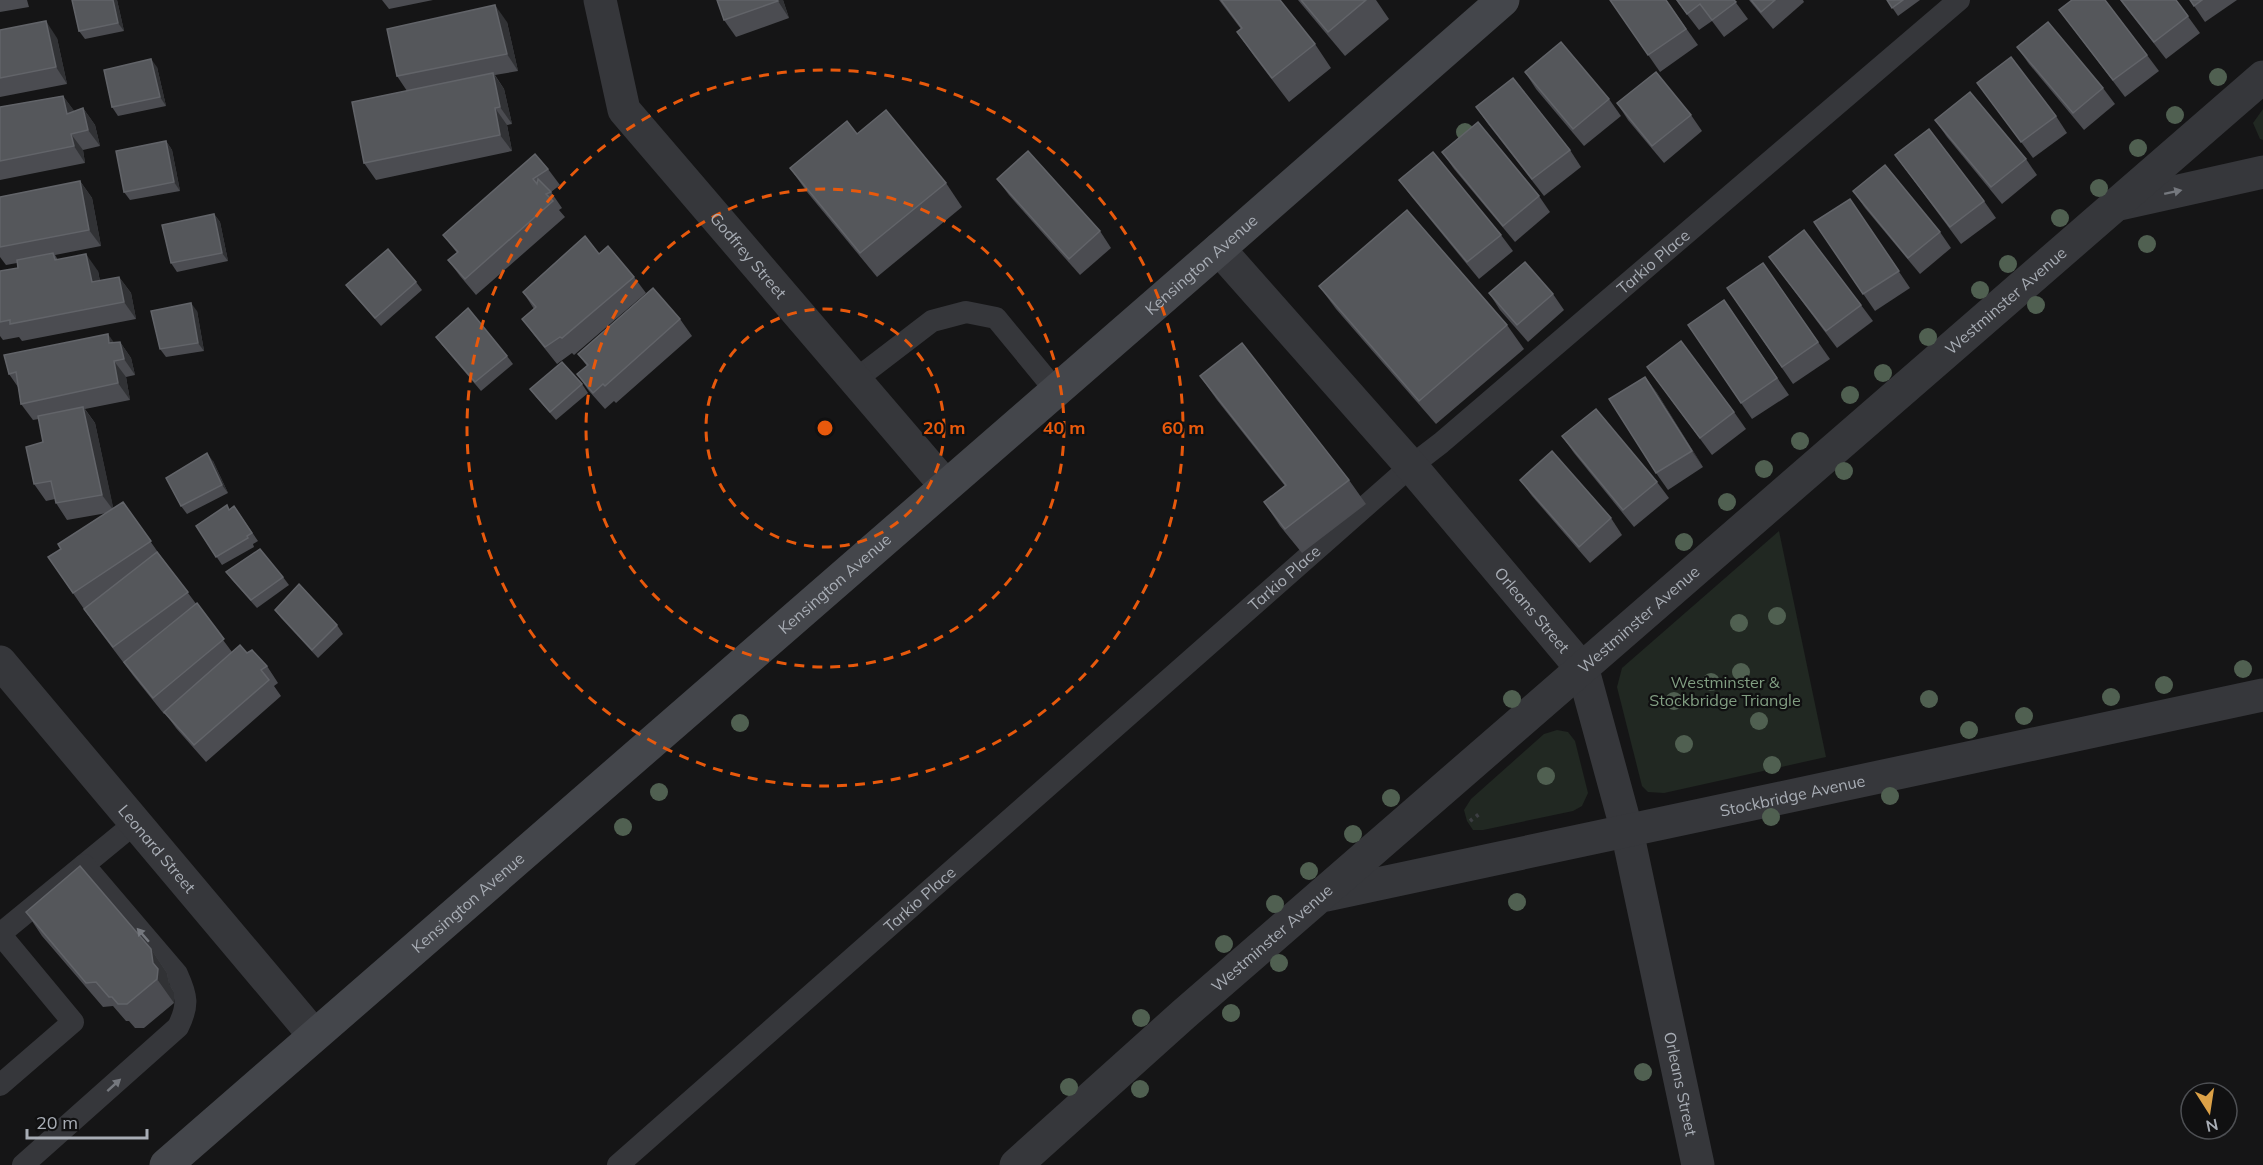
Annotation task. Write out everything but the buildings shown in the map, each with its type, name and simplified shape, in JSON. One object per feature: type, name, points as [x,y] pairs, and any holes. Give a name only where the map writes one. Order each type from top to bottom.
[{"type":"street","name":"Godfrey Street","points":[[600,0],[624,110],[946,486]]},
{"type":"street","name":"Kensington Avenue","points":[[166,1165],[1503,0]]},
{"type":"street","name":"Westminster Avenue","points":[[1016,1165],[1184,1014],[1583,670],[2263,77]]},
{"type":"street","points":[[2115,205],[2263,172]]},
{"type":"street","name":"Orleans Street","points":[[1219,249],[1411,466],[1583,670],[1627,831],[1698,1165]]},
{"type":"street","name":"Leonard Street","points":[[0,662],[134,824],[314,1035]]},
{"type":"street","name":"Stockbridge Avenue","points":[[1322,896],[2263,695]]},
{"type":"lane","name":"Tarkio Place","points":[[618,1165],[1411,466],[1441,443],[1959,0]]},
{"type":"lane","points":[[855,380],[932,321],[966,312],[996,318],[1056,391]]},
{"type":"lane","points":[[0,1085],[73,1022],[0,934],[134,824]]},
{"type":"lane","points":[[22,1165],[178,1027],[184,1015],[186,993],[177,974],[84,865]]},
{"type":"path","points":[[1470,821],[1482,812]]},
{"type":"green space","points":[[2263,109],[2263,140],[2260,139],[2253,123]]},
{"type":"green space","name":"Westminster & Stockbridge Triangle","points":[[1779,531],[1826,757],[1664,793],[1648,792],[1642,786],[1617,687],[1622,668]]},
{"type":"green space","points":[[1557,730],[1568,732],[1575,741],[1588,793],[1582,806],[1573,811],[1483,830],[1473,830],[1464,810],[1471,799],[1544,734]]}]
